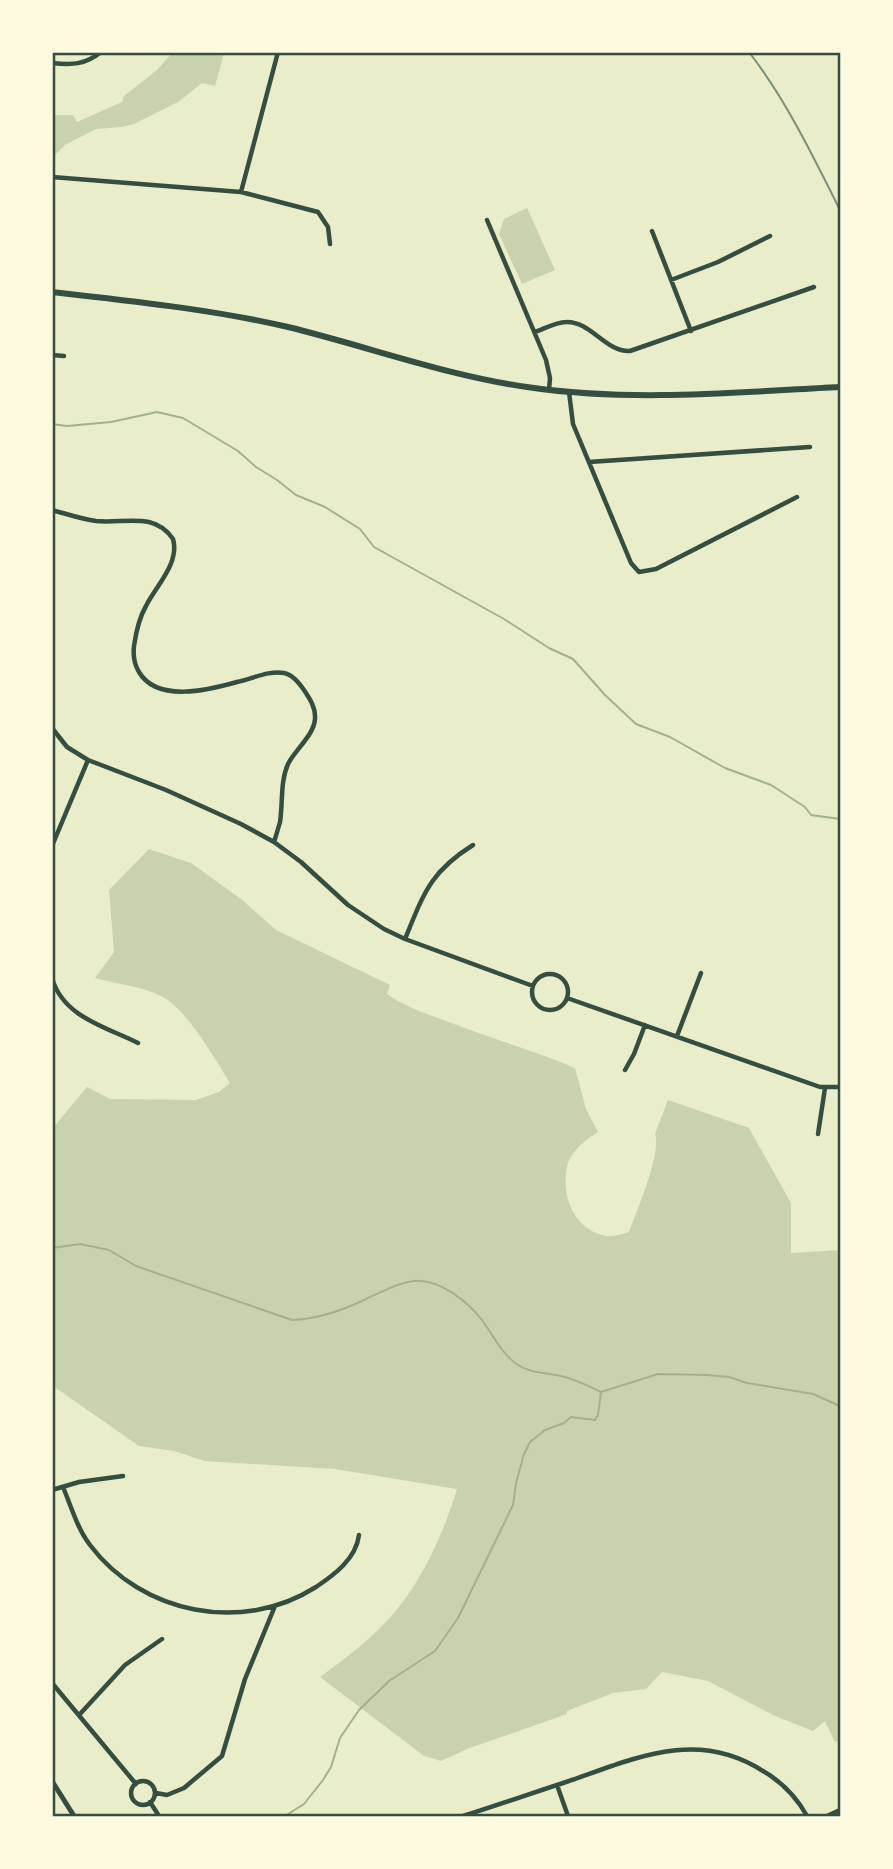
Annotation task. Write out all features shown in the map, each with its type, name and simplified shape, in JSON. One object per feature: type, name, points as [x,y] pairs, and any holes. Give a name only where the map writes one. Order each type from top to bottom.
[{"type":"main road","points":[[52,292],[188,308],[255,320],[483,379],[549,390],[685,394],[841,387]]},
{"type":"street","points":[[52,63],[79,64],[101,52]]},
{"type":"street","points":[[241,192],[278,52]]},
{"type":"street","points":[[52,177],[241,192],[318,212],[328,227],[330,244]]},
{"type":"street","points":[[487,220],[546,360],[550,378],[549,390]]},
{"type":"street","points":[[652,231],[691,331]]},
{"type":"street","points":[[671,280],[718,262],[770,236]]},
{"type":"street","points":[[535,332],[570,322],[624,352],[814,287]]},
{"type":"street","points":[[52,355],[64,356]]},
{"type":"street","points":[[569,392],[571,420],[631,563],[639,572],[656,569],[797,497]]},
{"type":"street","points":[[589,461],[810,447]]},
{"type":"street","points":[[52,510],[97,521],[149,521],[162,527],[173,539],[173,558],[145,608],[135,641],[135,663],[140,674],[149,682],[164,691],[180,692],[283,673],[295,679],[308,696],[315,713],[314,724],[293,755],[286,771],[280,822],[274,842]]},
{"type":"street","points":[[52,728],[67,747],[88,760],[166,790],[274,842],[356,911],[405,939],[533,986]]},
{"type":"street","points":[[52,846],[88,760]]},
{"type":"street","points":[[405,939],[426,889],[436,874],[448,861],[473,845]]},
{"type":"street","points":[[677,1036],[701,973]]},
{"type":"street","points":[[555,975],[567,986],[567,998],[555,1009],[544,1009],[535,1001],[533,986],[540,978],[555,975]]},
{"type":"street","points":[[52,978],[61,1000],[72,1010],[138,1043]]},
{"type":"street","points":[[567,998],[825,1088],[841,1087]]},
{"type":"street","points":[[625,1070],[645,1026]]},
{"type":"street","points":[[818,1134],[825,1088]]},
{"type":"street","points":[[52,1490],[123,1476]]},
{"type":"street","points":[[62,1487],[89,1544],[109,1567],[135,1586],[164,1601],[197,1611],[225,1614],[275,1606],[306,1593],[334,1574],[352,1555],[359,1535]]},
{"type":"street","points":[[156,1793],[150,1802],[143,1805],[133,1799],[132,1791],[136,1784],[142,1781],[149,1783],[156,1793],[167,1795],[184,1788],[222,1756],[245,1679],[275,1606]]},
{"type":"street","points":[[80,1714],[125,1665],[162,1639]]},
{"type":"street","points":[[52,1683],[136,1784]]},
{"type":"street","points":[[463,1816],[649,1754],[680,1749],[709,1750],[744,1760],[769,1774],[789,1791],[807,1816]]},
{"type":"street","points":[[52,1781],[74,1816]]},
{"type":"street","points":[[557,1785],[568,1816]]},
{"type":"street","points":[[150,1802],[159,1816]]},
{"type":"street","points":[[827,1816],[841,1810]]},
{"type":"green space","points":[[172,53],[224,53],[215,86],[202,83],[178,102],[134,124],[96,129],[65,145],[53,157],[53,115],[73,115],[77,122],[122,102],[124,96],[157,70]]},
{"type":"green space","points":[[527,208],[555,270],[522,284],[499,234],[504,219]]},
{"type":"green space","points":[[149,849],[191,863],[241,899],[276,930],[390,985],[387,994],[401,1003],[575,1068],[586,1109],[598,1132],[580,1145],[570,1158],[566,1187],[572,1209],[578,1219],[595,1233],[610,1236],[629,1232],[652,1168],[655,1134],[668,1100],[749,1128],[791,1203],[791,1253],[840,1250],[840,1740],[835,1742],[825,1721],[813,1731],[775,1716],[708,1681],[662,1672],[646,1689],[613,1693],[567,1711],[567,1714],[467,1749],[441,1761],[424,1756],[320,1677],[369,1639],[403,1602],[435,1547],[457,1489],[335,1469],[204,1461],[174,1451],[139,1446],[53,1386],[53,1128],[87,1087],[110,1099],[196,1100],[219,1092],[230,1083],[200,1036],[173,1004],[147,990],[95,978],[114,952],[109,890]]},
{"type":"waterway","points":[[52,424],[67,426],[111,422],[157,412],[183,418],[238,451],[296,495],[325,507],[360,529],[374,547],[504,619],[549,648],[573,659],[636,724],[670,737],[725,768],[771,785],[805,807],[811,815],[840,819]]},
{"type":"waterway","points":[[52,1248],[80,1244],[109,1250],[136,1266],[292,1320],[329,1314],[401,1284],[424,1281],[443,1287],[469,1306],[505,1353],[521,1367],[571,1379],[601,1392],[658,1374],[707,1375],[813,1394],[840,1406]]},
{"type":"waterway","points":[[285,1816],[304,1804],[323,1780],[331,1767],[340,1738],[359,1710],[389,1681],[435,1651],[458,1618],[513,1505],[516,1483],[530,1442],[545,1430],[564,1423],[571,1417],[595,1420],[601,1392]]},
{"type":"railway","points":[[749,52],[787,109],[840,210]]}]
